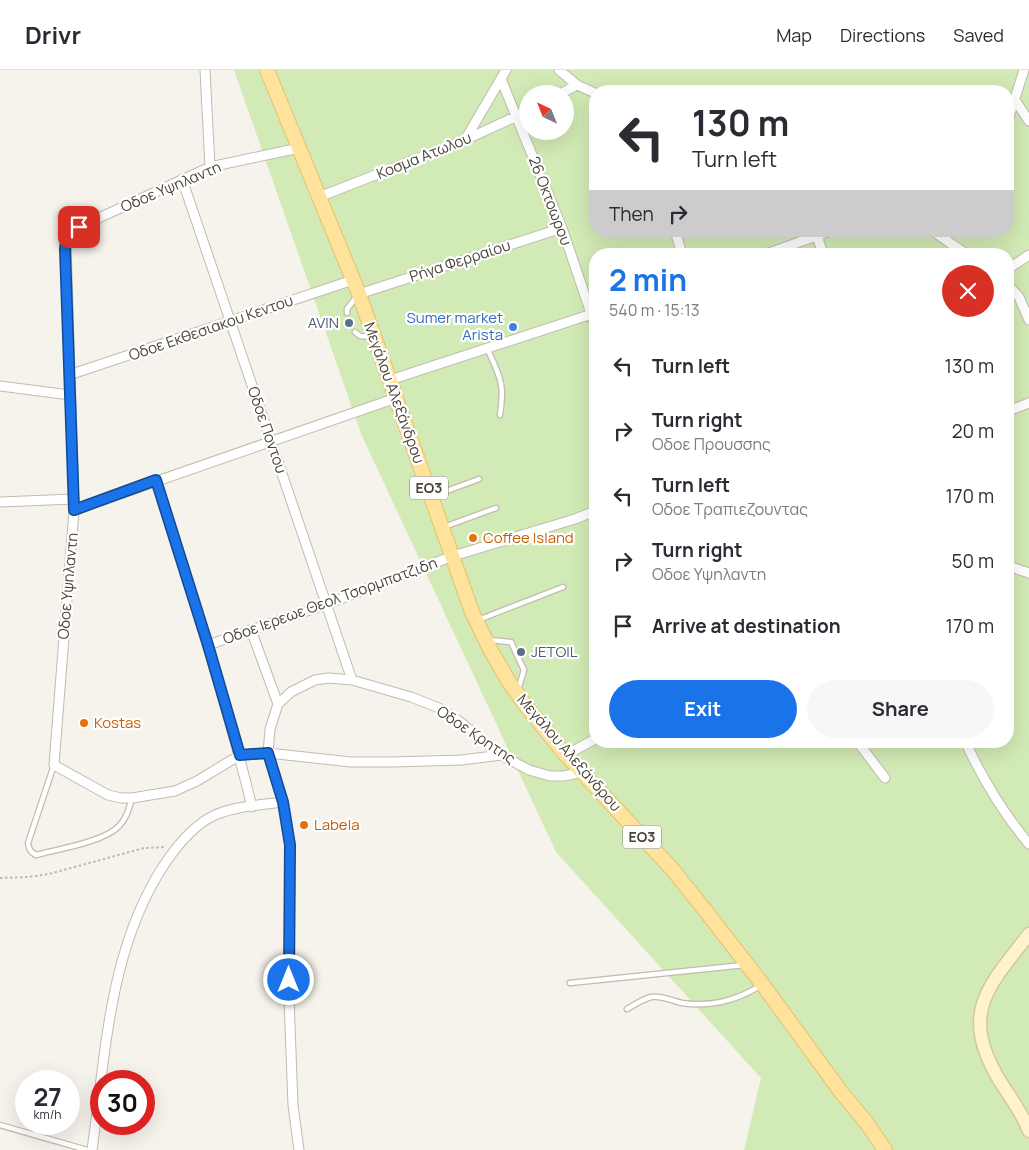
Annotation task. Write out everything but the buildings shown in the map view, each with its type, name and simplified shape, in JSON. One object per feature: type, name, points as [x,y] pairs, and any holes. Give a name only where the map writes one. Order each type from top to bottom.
[{"type":"main road","name":"Μεγάλου Αλεξάνδρου","points":[[267,70],[359,294],[453,556],[477,621],[486,639],[517,693],[566,755],[672,870],[763,985]]},
{"type":"main road","points":[[1029,934],[994,980],[985,998],[979,1026],[982,1046],[989,1061],[1019,1110],[1029,1131]]},
{"type":"main road","name":"ΕΟ3","points":[[763,985],[885,1150]]},
{"type":"main road","name":"ΕΟ3","points":[[841,1092],[859,1127],[875,1150]]},
{"type":"street","points":[[205,70],[210,167]]},
{"type":"street","points":[[465,140],[506,70]]},
{"type":"street","points":[[559,70],[577,85],[589,90]]},
{"type":"street","points":[[1014,103],[1024,70]]},
{"type":"street","name":"26 Οκτοωρου","points":[[501,79],[562,228],[589,303]]},
{"type":"street","points":[[1015,100],[1029,121]]},
{"type":"street","name":"Κοσμα Ατωλου","points":[[319,197],[465,140],[517,116]]},
{"type":"street","name":"Oδοε Υψηλαντη","points":[[54,765],[74,510],[66,241],[70,233],[79,227],[210,167],[299,148]]},
{"type":"street","name":"Oδοε Ποντου","points":[[182,179],[352,680]]},
{"type":"street","name":"Ρήγα Φερραίου","points":[[359,294],[562,228]]},
{"type":"street","points":[[783,248],[814,237]]},
{"type":"street","points":[[944,237],[958,248]]},
{"type":"street","points":[[1014,265],[1029,255]]},
{"type":"street","name":"Oδοε Εκθεσιακου Κεντου","points":[[69,375],[353,280]]},
{"type":"street","points":[[1014,292],[1019,297],[1029,320]]},
{"type":"street","points":[[390,380],[589,315]]},
{"type":"street","points":[[0,386],[70,396]]},
{"type":"street","points":[[74,510],[396,398]]},
{"type":"street","points":[[1014,408],[1029,403]]},
{"type":"street","points":[[156,480],[208,645],[240,755],[252,807]]},
{"type":"street","points":[[0,502],[74,499]]},
{"type":"street","name":"Oδοε Ιερεωε Θεολ Τσορμπατζιδη","points":[[208,645],[327,604],[453,556],[589,514]]},
{"type":"street","points":[[1014,568],[1029,573]]},
{"type":"street","points":[[251,630],[278,704],[270,729],[268,753],[283,802],[290,845],[289,998],[293,1105],[299,1150]]},
{"type":"street","name":"Oδοε Κρητης","points":[[278,704],[291,692],[315,680],[329,678],[352,680],[411,697],[439,708],[459,721],[501,755],[529,770],[550,776],[564,776],[583,772]]},
{"type":"street","points":[[566,755],[589,742]]},
{"type":"street","points":[[862,748],[885,778]]},
{"type":"street","points":[[968,748],[981,776],[1014,827],[1029,844]]},
{"type":"street","points":[[54,765],[108,795],[132,798],[175,791],[197,781],[240,755],[268,753],[351,762],[462,760],[501,755]]},
{"type":"street","points":[[92,1150],[103,1061],[121,967],[141,906],[152,883],[177,846],[193,830],[216,815],[232,810],[283,802]]},
{"type":"lane","points":[[347,313],[347,309],[359,294]]},
{"type":"lane","points":[[355,332],[360,336],[374,337]]},
{"type":"lane","points":[[488,348],[502,382],[503,396],[500,415]]},
{"type":"lane","points":[[432,497],[479,479]]},
{"type":"lane","points":[[443,528],[496,508]]},
{"type":"lane","points":[[477,621],[563,587]]},
{"type":"lane","points":[[486,639],[510,642],[524,670],[517,693]]},
{"type":"lane","points":[[54,765],[28,843],[31,853],[36,855],[84,843],[106,835],[118,827],[127,815],[132,798]]},
{"type":"lane","points":[[570,983],[748,965]]},
{"type":"lane","points":[[627,1009],[649,997],[656,996],[681,1003],[705,1004],[726,1001],[745,995],[763,985]]},
{"type":"lane","points":[[0,1125],[87,1150]]},
{"type":"path","points":[[0,878],[49,874],[144,848],[177,846]]},
{"type":"green space","points":[[234,70],[1029,70],[1029,1150],[744,1150],[761,1078],[556,852],[362,436]]},
{"type":"place","name":"AVIN","points":[[349,323]]},
{"type":"place","name":"Sumer market Arista","points":[[513,327]]},
{"type":"place","name":"Coffee Island","points":[[473,538]]},
{"type":"place","name":"JETOIL","points":[[521,652]]},
{"type":"place","name":"Kostas","points":[[84,723]]},
{"type":"place","name":"Labela","points":[[304,825]]},
{"type":"route","points":[[79,227],[70,233],[65,249],[74,510],[156,480],[208,645],[240,755],[268,753],[283,802],[290,845],[289,980]]}]
